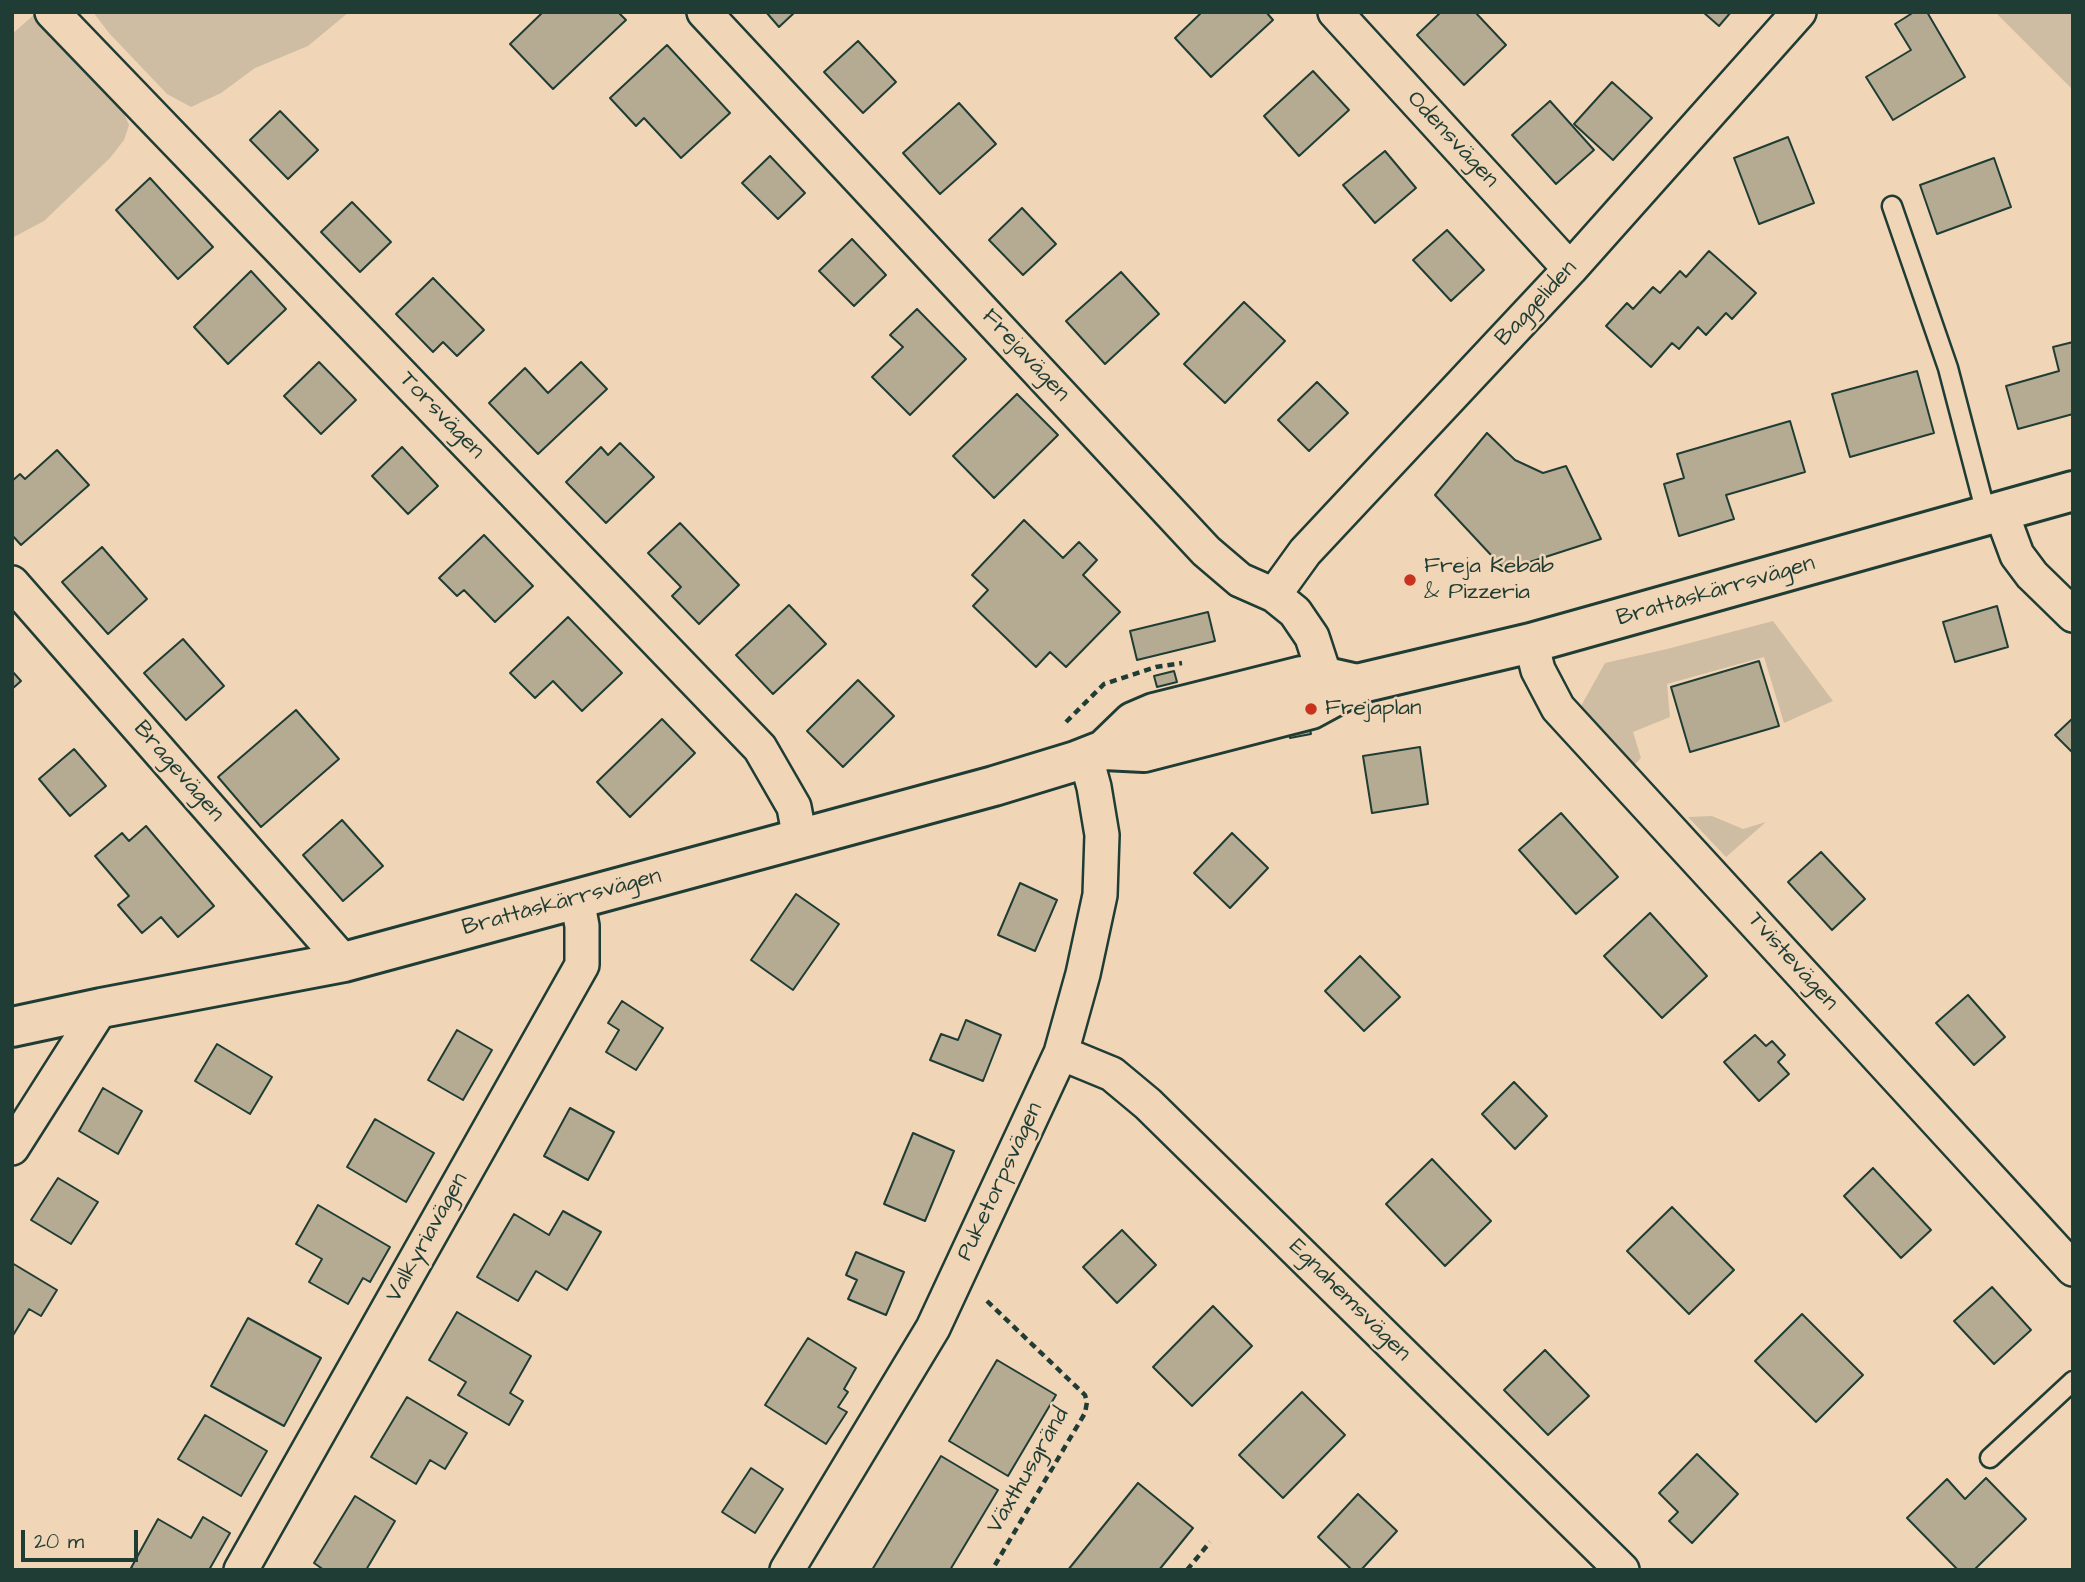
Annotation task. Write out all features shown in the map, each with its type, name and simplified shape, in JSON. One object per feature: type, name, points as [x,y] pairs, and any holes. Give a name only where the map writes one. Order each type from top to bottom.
[{"type":"street","name":"Torsvägen","points":[[52,12],[760,748],[794,807],[800,839]]},
{"type":"street","name":"Frejavägen","points":[[704,12],[1206,551],[1240,580],[1274,595],[1296,612],[1339,686]]},
{"type":"street","name":"Odensvägen","points":[[1335,12],[1570,269]]},
{"type":"street","name":"Baggeliden","points":[[1274,595],[1305,552],[1570,269],[1799,12]]},
{"type":"street","name":"Brattåskärrsvägen","points":[[12,1027],[101,1007],[344,962],[993,786],[1095,754],[1144,752],[1311,709],[1339,686],[1531,643],[2073,491]]},
{"type":"street","points":[[1994,514],[2017,555],[2032,575],[2073,615]]},
{"type":"street","name":"Bragevägen","points":[[12,583],[344,962]]},
{"type":"street","name":"Tvistevägen","points":[[1531,643],[1538,670],[1558,708],[2073,1269]]},
{"type":"street","name":"Puketorpsvägen","points":[[787,1570],[933,1328],[1061,1053],[1083,974],[1100,895],[1101,835],[1094,787],[1095,754]]},
{"type":"street","name":"Valkyriavägen","points":[[241,1570],[582,965],[582,926],[577,899]]},
{"type":"street","points":[[12,1148],[101,1007]]},
{"type":"street","name":"Egnahemsvägen","points":[[1061,1053],[1112,1074],[1149,1104],[1622,1570]]},
{"type":"lane","points":[[1892,206],[1948,368],[1994,514]]},
{"type":"lane","points":[[1990,1458],[2073,1381]]},
{"type":"path","name":"Växthusgränd","points":[[958,1274],[1085,1395],[1087,1402],[1085,1413],[992,1570]]},
{"type":"path","points":[[1187,1570],[1210,1542]]},
{"type":"shaded area","points":[[93,12],[349,12],[308,46],[255,68],[221,93],[191,107],[167,94],[109,33]]},
{"type":"shaded area","points":[[1995,12],[2073,12],[2073,90]]},
{"type":"shaded area","points":[[36,13],[119,102],[129,125],[124,140],[110,158],[44,221],[12,238],[12,34]]},
{"type":"shaded area","points":[[1773,621],[1833,701],[1784,723],[1764,657],[1667,684],[1670,717],[1633,732],[1641,758],[1634,765],[1581,706],[1605,663]]},
{"type":"shaded area","points":[[1712,816],[1743,829],[1766,822],[1726,857],[1688,817]]},
{"type":"building","points":[[543,12],[618,12],[626,20],[553,89],[510,44]]},
{"type":"building","points":[[766,12],[795,12],[779,27]]},
{"type":"building","points":[[1202,12],[1266,12],[1273,20],[1211,77],[1175,38]]},
{"type":"building","points":[[1441,12],[1475,12],[1506,45],[1464,85],[1417,35]]},
{"type":"building","points":[[1703,12],[1731,12],[1719,26]]},
{"type":"building","points":[[1914,12],[1927,12],[1965,77],[1893,120],[1866,77],[1911,50],[1895,24]]},
{"type":"building","points":[[858,41],[896,82],[863,113],[824,72]]},
{"type":"building","points":[[667,45],[730,113],[681,158],[644,118],[636,126],[610,98]]},
{"type":"building","points":[[1313,71],[1349,110],[1299,156],[1264,116]]},
{"type":"building","points":[[1612,82],[1652,118],[1613,160],[1574,124]]},
{"type":"building","points":[[1550,101],[1594,150],[1556,184],[1512,135]]},
{"type":"building","points":[[959,103],[996,144],[940,194],[903,153]]},
{"type":"building","points":[[280,111],[318,150],[288,179],[250,140]]},
{"type":"building","points":[[1788,137],[1814,203],[1759,224],[1734,158]]},
{"type":"building","points":[[1385,151],[1416,188],[1375,223],[1343,185]]},
{"type":"building","points":[[770,156],[805,193],[778,219],[742,183]]},
{"type":"building","points":[[1994,158],[2011,207],[1937,234],[1920,185]]},
{"type":"building","points":[[150,178],[213,247],[178,279],[116,210]]},
{"type":"building","points":[[352,202],[391,242],[360,272],[321,232]]},
{"type":"building","points":[[1022,208],[1056,244],[1023,275],[989,240]]},
{"type":"building","points":[[1447,230],[1484,270],[1451,301],[1413,260]]},
{"type":"building","points":[[852,239],[886,275],[854,306],[819,271]]},
{"type":"building","points":[[1709,251],[1756,293],[1732,319],[1726,313],[1706,335],[1698,327],[1679,349],[1672,343],[1651,367],[1606,326],[1627,303],[1633,309],[1653,287],[1660,293],[1680,271],[1686,277]]},
{"type":"building","points":[[251,271],[286,309],[228,364],[194,327]]},
{"type":"building","points":[[1121,272],[1159,314],[1105,364],[1066,321]]},
{"type":"building","points":[[433,278],[484,330],[457,356],[443,342],[433,352],[396,314]]},
{"type":"building","points":[[1244,302],[1285,341],[1225,403],[1184,364]]},
{"type":"building","points":[[917,309],[966,359],[910,415],[872,377],[903,347],[890,335]]},
{"type":"building","points":[[2073,342],[2073,414],[2018,429],[2006,386],[2059,371],[2053,347]]},
{"type":"building","points":[[319,362],[356,400],[321,434],[284,396]]},
{"type":"building","points":[[581,362],[607,389],[538,454],[489,403],[525,368],[548,393]]},
{"type":"building","points":[[1917,371],[1934,433],[1850,457],[1832,394]]},
{"type":"building","points":[[1317,382],[1348,413],[1309,451],[1278,420]]},
{"type":"building","points":[[1017,394],[1058,435],[994,498],[953,456]]},
{"type":"building","points":[[1790,421],[1805,472],[1726,495],[1734,519],[1679,536],[1664,484],[1684,478],[1677,454]]},
{"type":"building","points":[[1487,433],[1515,460],[1543,473],[1566,466],[1601,539],[1505,570],[1435,495]]},
{"type":"building","points":[[620,443],[654,477],[606,523],[566,482],[601,447],[608,455]]},
{"type":"building","points":[[402,447],[438,486],[408,514],[372,476]]},
{"type":"building","points":[[57,450],[89,485],[21,545],[12,535],[12,481],[20,474],[25,479]]},
{"type":"building","points":[[1024,520],[1063,558],[1079,542],[1097,560],[1083,575],[1120,612],[1066,667],[1050,652],[1036,667],[973,606],[988,590],[972,575]]},
{"type":"building","points":[[680,523],[739,585],[699,624],[672,596],[681,587],[648,553]]},
{"type":"building","points":[[484,535],[533,586],[495,622],[464,590],[457,596],[439,578]]},
{"type":"building","points":[[102,547],[147,599],[108,634],[62,582]]},
{"type":"building","points":[[789,605],[826,644],[773,694],[736,655]]},
{"type":"building","points":[[1997,606],[2008,647],[1955,662],[1943,622]]},
{"type":"building","points":[[1208,612],[1215,641],[1137,660],[1130,631]]},
{"type":"building","points":[[568,617],[622,673],[582,711],[553,681],[535,698],[510,673]]},
{"type":"building","points":[[183,639],[224,686],[186,720],[144,673]]},
{"type":"building","points":[[1759,661],[1779,726],[1690,752],[1671,687]]},
{"type":"building","points":[[12,671],[21,681],[12,689]]},
{"type":"building","points":[[1174,671],[1177,682],[1157,687],[1154,676]]},
{"type":"building","points":[[858,680],[894,716],[843,767],[807,731]]},
{"type":"building","points":[[296,710],[339,759],[261,827],[218,777]]},
{"type":"building","points":[[2073,718],[2073,753],[2055,735]]},
{"type":"building","points":[[662,719],[695,753],[630,817],[597,782]]},
{"type":"building","points":[[1309,725],[1311,734],[1290,738],[1288,730]]},
{"type":"building","points":[[1420,747],[1428,804],[1372,813],[1363,756]]},
{"type":"building","points":[[74,749],[106,786],[70,816],[39,779]]},
{"type":"building","points":[[1561,813],[1618,877],[1576,914],[1519,850]]},
{"type":"building","points":[[342,820],[383,866],[343,901],[303,855]]},
{"type":"building","points":[[146,826],[214,906],[178,937],[161,917],[142,933],[118,905],[129,896],[95,856],[122,833],[129,841]]},
{"type":"building","points":[[1232,833],[1268,868],[1230,908],[1194,873]]},
{"type":"building","points":[[1821,852],[1865,899],[1832,930],[1788,882]]},
{"type":"building","points":[[1020,883],[1057,900],[1035,951],[998,935]]},
{"type":"building","points":[[796,894],[839,924],[793,990],[751,960]]},
{"type":"building","points":[[1650,913],[1707,976],[1662,1018],[1604,956]]},
{"type":"building","points":[[1360,956],[1400,997],[1364,1031],[1325,991]]},
{"type":"building","points":[[1968,995],[2005,1037],[1974,1065],[1936,1023]]},
{"type":"building","points":[[622,1001],[663,1028],[636,1070],[606,1052],[619,1030],[608,1023]]},
{"type":"building","points":[[966,1020],[1001,1035],[983,1081],[930,1060],[941,1034],[958,1040]]},
{"type":"building","points":[[457,1030],[492,1050],[463,1100],[428,1080]]},
{"type":"building","points":[[1755,1035],[1766,1046],[1772,1041],[1785,1055],[1778,1062],[1789,1074],[1759,1101],[1724,1062]]},
{"type":"building","points":[[217,1044],[272,1077],[250,1114],[195,1081]]},
{"type":"building","points":[[1514,1082],[1547,1116],[1515,1149],[1482,1114]]},
{"type":"building","points":[[103,1088],[142,1111],[118,1154],[79,1131]]},
{"type":"building","points":[[570,1108],[614,1132],[588,1180],[544,1156]]},
{"type":"building","points":[[375,1119],[434,1153],[406,1202],[347,1167]]},
{"type":"building","points":[[913,1133],[954,1151],[925,1221],[884,1204]]},
{"type":"building","points":[[1432,1159],[1491,1221],[1445,1266],[1386,1204]]},
{"type":"building","points":[[1873,1168],[1931,1230],[1901,1258],[1844,1196]]},
{"type":"building","points":[[58,1178],[98,1202],[71,1244],[31,1220]]},
{"type":"building","points":[[318,1205],[390,1247],[370,1282],[363,1278],[348,1304],[309,1282],[322,1259],[296,1244]]},
{"type":"building","points":[[1672,1207],[1734,1270],[1689,1314],[1627,1251]]},
{"type":"building","points":[[563,1211],[601,1232],[567,1290],[536,1271],[518,1301],[477,1277],[514,1214],[549,1235]]},
{"type":"building","points":[[1122,1230],[1156,1265],[1117,1303],[1083,1267]]},
{"type":"building","points":[[856,1252],[904,1272],[886,1315],[848,1299],[857,1280],[846,1275]]},
{"type":"building","points":[[12,1263],[57,1290],[41,1316],[29,1309],[12,1337]]},
{"type":"building","points":[[1992,1287],[2031,1330],[1994,1364],[1954,1321]]},
{"type":"building","points":[[1213,1306],[1252,1346],[1192,1406],[1153,1367]]},
{"type":"building","points":[[457,1312],[531,1356],[510,1393],[523,1401],[509,1425],[458,1395],[466,1382],[429,1360]]},
{"type":"building","points":[[1802,1314],[1863,1375],[1816,1422],[1755,1361]]},
{"type":"building","points":[[248,1318],[321,1358],[284,1426],[211,1386]]},
{"type":"building","points":[[808,1338],[856,1368],[844,1389],[848,1392],[838,1407],[847,1412],[826,1444],[765,1405]]},
{"type":"building","points":[[1545,1350],[1589,1396],[1548,1435],[1504,1390]]},
{"type":"building","points":[[997,1360],[1056,1395],[1008,1476],[949,1441]]},
{"type":"building","points":[[1302,1392],[1345,1435],[1283,1498],[1239,1455]]},
{"type":"building","points":[[407,1397],[467,1433],[445,1469],[430,1460],[416,1484],[371,1457]]},
{"type":"building","points":[[205,1415],[267,1451],[241,1496],[178,1459]]},
{"type":"building","points":[[1697,1454],[1738,1494],[1692,1543],[1669,1521],[1678,1512],[1659,1493]]},
{"type":"building","points":[[941,1456],[998,1490],[950,1570],[872,1570]]},
{"type":"building","points":[[751,1468],[783,1489],[755,1533],[722,1512]]},
{"type":"building","points":[[1986,1478],[2026,1519],[1974,1570],[1958,1570],[1907,1518],[1947,1479],[1965,1499]]},
{"type":"building","points":[[1138,1483],[1193,1528],[1159,1570],[1068,1570]]},
{"type":"building","points":[[1358,1494],[1397,1531],[1361,1570],[1352,1570],[1318,1537]]},
{"type":"building","points":[[355,1496],[395,1521],[366,1570],[324,1570],[314,1563]]},
{"type":"building","points":[[203,1517],[230,1533],[209,1570],[131,1568],[158,1519],[191,1538]]},
{"type":"place","name":"Freja Kebab & Pizzeria","points":[[1410,580]]},
{"type":"place","name":"Frejaplan","points":[[1311,709]]}]
